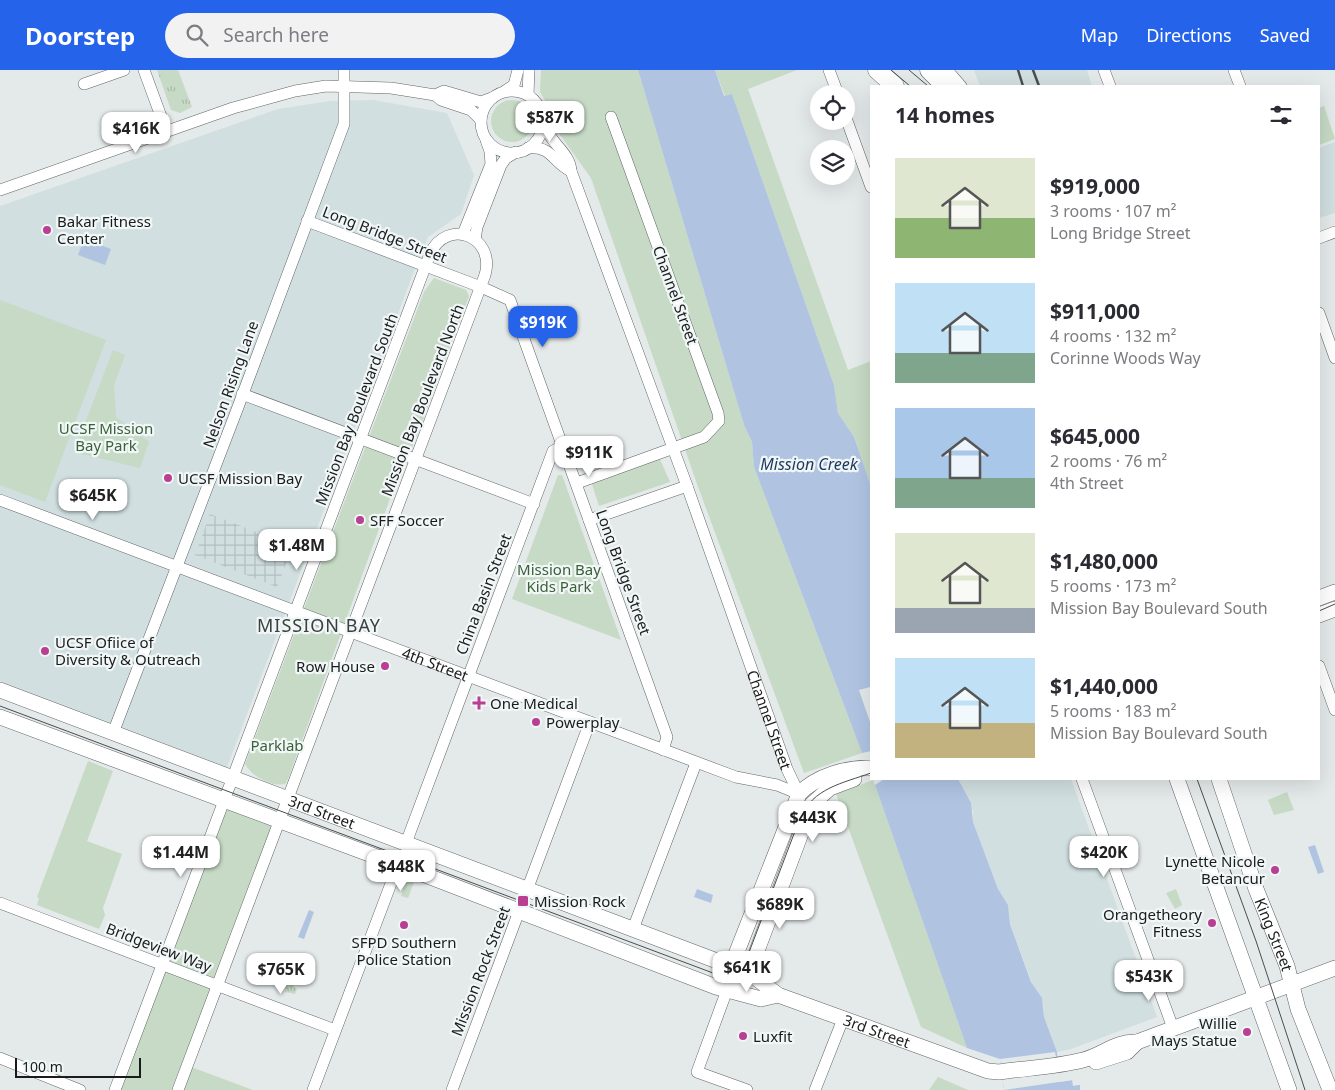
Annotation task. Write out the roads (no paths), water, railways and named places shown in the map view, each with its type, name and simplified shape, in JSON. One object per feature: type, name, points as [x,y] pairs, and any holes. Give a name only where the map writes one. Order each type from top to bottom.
[{"type":"highway","points":[[877,70],[894,85]]},
{"type":"highway","points":[[929,70],[944,85]]},
{"type":"main road","points":[[1320,598],[1335,592]]},
{"type":"main road","points":[[1320,615],[1335,609]]},
{"type":"main road","name":"3rd Street","points":[[0,690],[730,966],[756,978],[778,995],[976,1067],[990,1078],[999,1071],[1055,1064],[1097,1046],[1105,1048],[1125,1041],[1136,1042],[1335,968]]},
{"type":"main road","name":"3rd Street","points":[[0,717],[727,990],[760,999],[778,995]]},
{"type":"main road","points":[[727,990],[730,966],[799,794],[809,783],[856,767],[870,769]]},
{"type":"main road","points":[[727,990],[746,974],[752,964],[812,804],[830,788],[870,769]]},
{"type":"main road","points":[[1177,780],[1289,1090]]},
{"type":"main road","name":"King Street","points":[[1219,780],[1233,825],[1292,984],[1298,1009],[1330,1090]]},
{"type":"main road","points":[[799,794],[812,804]]},
{"type":"main road","name":"3rd Street","points":[[1055,1064],[1078,1069],[1128,1052],[1136,1042]]},
{"type":"street","points":[[84,84],[124,70]]},
{"type":"street","points":[[144,70],[166,130]]},
{"type":"street","name":"Nelson Rising Lane","points":[[113,733],[344,124],[344,70]]},
{"type":"street","points":[[435,95],[444,91],[481,102],[506,91],[514,85],[518,70]]},
{"type":"street","points":[[528,95],[529,70]]},
{"type":"street","points":[[829,70],[835,85]]},
{"type":"street","points":[[947,70],[960,85]]},
{"type":"street","points":[[1104,70],[1110,85]]},
{"type":"street","points":[[1234,70],[1240,85]]},
{"type":"street","points":[[0,190],[166,130],[267,98],[303,90],[345,86],[391,88],[435,95],[441,100],[471,110],[481,120],[490,151],[491,164],[463,234],[475,240],[477,227],[501,165],[506,158],[522,150],[537,139],[542,121],[540,109],[528,95],[517,91],[506,91]]},
{"type":"street","points":[[481,120],[484,108],[492,98]]},
{"type":"street","name":"Channel Street","points":[[611,117],[718,413],[717,426],[704,437],[673,448]]},
{"type":"street","name":"Channel Street","points":[[542,121],[546,134],[570,162],[571,171],[687,486],[787,769],[799,794]]},
{"type":"street","points":[[850,130],[870,184]]},
{"type":"street","points":[[486,138],[501,151],[522,150]]},
{"type":"street","name":"Channel Street","points":[[522,150],[547,150],[564,167],[571,171]]},
{"type":"street","name":"Long Bridge Street","points":[[307,221],[504,296],[514,306],[667,737],[663,750]]},
{"type":"street","points":[[1320,238],[1335,232]]},
{"type":"street","name":"Mission Bay Boulevard South","points":[[115,1090],[426,265],[437,243],[448,236],[463,234]]},
{"type":"street","name":"Mission Bay Boulevard North","points":[[178,1090],[488,268],[482,246],[475,240]]},
{"type":"street","points":[[1320,316],[1335,358]]},
{"type":"street","points":[[242,394],[534,504]]},
{"type":"street","name":"China Basin Street","points":[[406,843],[553,451],[563,446]]},
{"type":"street","points":[[577,483],[673,448]]},
{"type":"street","points":[[589,520],[687,486]]},
{"type":"street","name":"4th Street","points":[[0,500],[736,777],[777,785],[799,794]]},
{"type":"street","points":[[1320,669],[1335,710]]},
{"type":"street","name":"Mission Rock Street","points":[[452,1090],[590,722]]},
{"type":"street","points":[[633,929],[696,762]]},
{"type":"street","points":[[1082,780],[1172,1028]]},
{"type":"street","points":[[313,1090],[398,865]]},
{"type":"street","name":"Bridgeview Way","points":[[0,904],[335,1030]]},
{"type":"street","points":[[727,990],[697,1072],[746,1090]]},
{"type":"street","points":[[815,1090],[842,1019]]},
{"type":"street","points":[[0,1058],[80,1090]]},
{"type":"water","name":"Mission Creek","points":[[638,70],[715,70],[724,96],[732,94],[834,385],[838,413],[854,437],[870,483],[870,751],[862,753],[754,467],[752,442],[744,425]]},
{"type":"water","points":[[84,239],[111,249],[105,265],[78,255]]},
{"type":"water","points":[[882,780],[959,780],[971,803],[973,822],[998,889],[1008,905],[1010,924],[1031,982],[1042,998],[1044,1017],[1057,1052],[1059,1082],[1073,1080],[1073,1085],[1080,1085],[1080,1090],[1004,1090],[1000,1059],[967,1048],[875,785]]},
{"type":"water","points":[[1315,845],[1324,872],[1318,874],[1308,847]]},
{"type":"water","points":[[697,889],[713,895],[711,903],[694,897]]},
{"type":"water","points":[[309,910],[314,912],[304,939],[298,937]]},
{"type":"tram line","points":[[891,70],[909,85]]},
{"type":"tram line","points":[[909,70],[927,85]]},
{"type":"tram line","points":[[1320,611],[1335,604]]},
{"type":"tram line","points":[[0,706],[713,973],[733,969],[748,955],[800,818],[806,808],[821,793],[830,788],[870,773]]},
{"type":"tram line","points":[[1197,780],[1256,941],[1305,1090]]},
{"type":"railway","points":[[1018,70],[1023,85]]},
{"type":"railway","points":[[1033,70],[1039,85]]},
{"type":"place","name":"Bakar Fitness Center","points":[[47,230]]},
{"type":"place","name":"UCSF Mission Bay","points":[[168,478]]},
{"type":"place","name":"SFF Soccer","points":[[360,520]]},
{"type":"place","name":"UCSF Ofiice of Diversity & Outreach","points":[[45,651]]},
{"type":"place","name":"Row House","points":[[385,666]]},
{"type":"place","name":"One Medical","points":[[479,703]]},
{"type":"place","name":"Powerplay","points":[[536,722]]},
{"type":"place","name":"Lynette Nicole Betancur","points":[[1275,870]]},
{"type":"place","name":"Mission Rock","points":[[523,901]]},
{"type":"place","name":"Orangetheory Fitness","points":[[1212,923]]},
{"type":"place","name":"SFPD Southern Police Station","points":[[404,925]]},
{"type":"place","name":"Willie Mays Statue","points":[[1247,1032]]},
{"type":"place","name":"Luxfit","points":[[743,1036]]},
{"type":"district","name":"MISSION BAY","points":[[319,625]]},
{"type":"park label","name":"UCSF Mission Bay Park","points":[[106,436]]},
{"type":"park label","name":"Mission Bay Kids Park","points":[[559,578]]},
{"type":"park label","name":"Parklab","points":[[277,745]]}]
